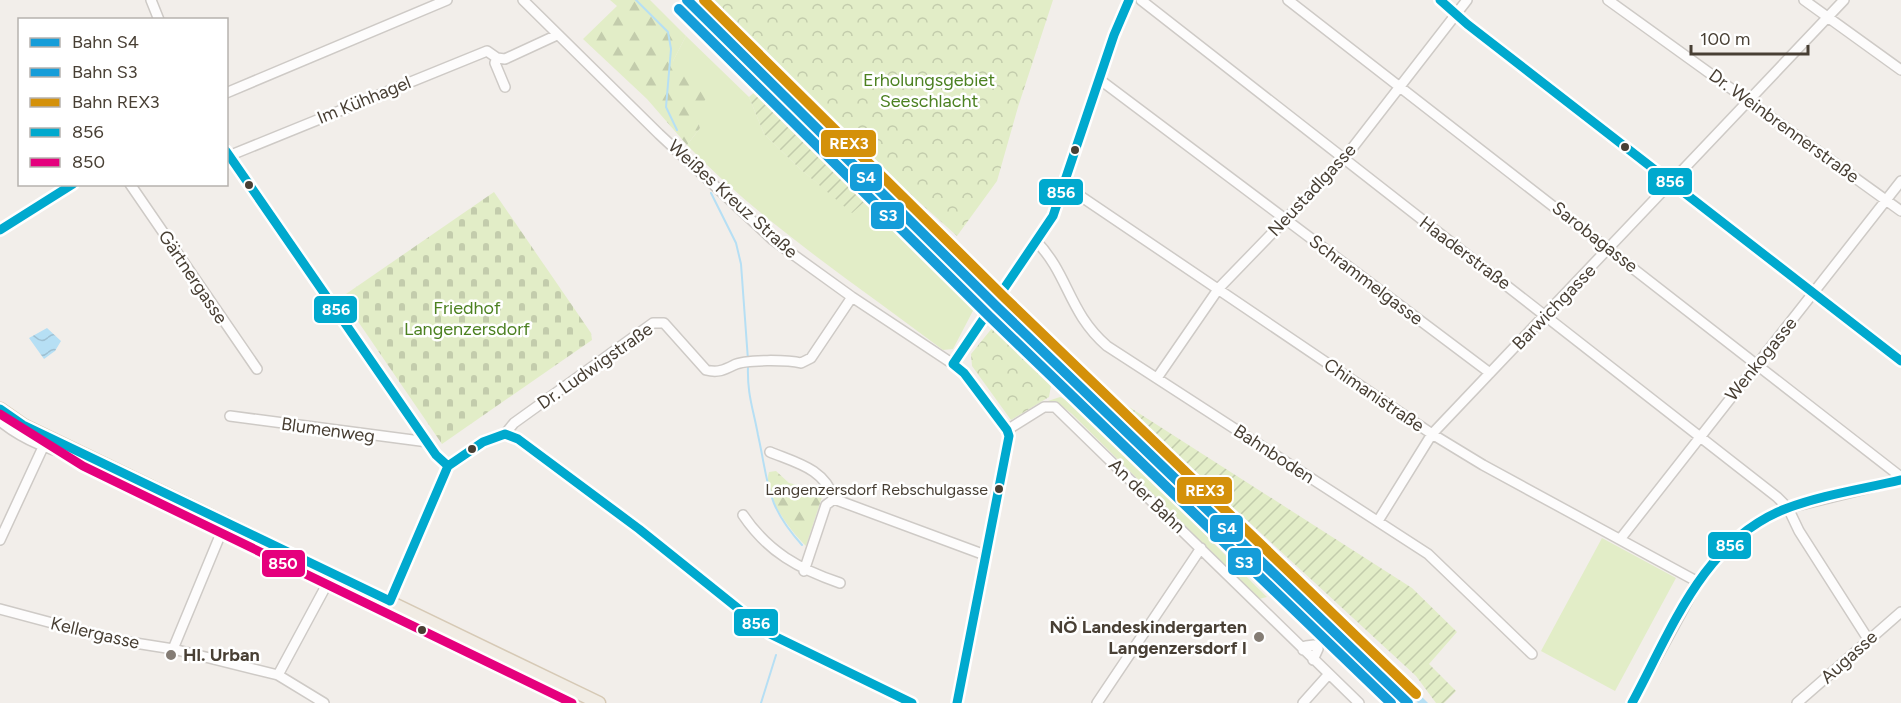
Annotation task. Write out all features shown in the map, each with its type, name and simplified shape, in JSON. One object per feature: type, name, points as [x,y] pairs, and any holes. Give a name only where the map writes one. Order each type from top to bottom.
[{"type":"main road","points":[[0,399],[21,415],[88,455]]},
{"type":"main road","points":[[0,409],[23,425],[599,703]]},
{"type":"street","points":[[151,0],[158,18]]},
{"type":"street","points":[[228,92],[447,0]]},
{"type":"street","name":"Weißes Kreuz Straße","points":[[523,0],[773,240],[964,373],[1007,430]]},
{"type":"street","points":[[953,364],[1053,216],[1099,79],[1129,0]]},
{"type":"street","name":"Haaderstraße","points":[[1141,0],[1343,160],[1777,496],[1788,508]]},
{"type":"street","name":"Sarobagasse","points":[[1288,0],[1758,363],[1901,478]]},
{"type":"street","points":[[1440,0],[1901,362]]},
{"type":"street","name":"Neustadlgasse","points":[[1157,378],[1219,288],[1343,160],[1467,0]]},
{"type":"street","name":"Dr. Weinbrennerstraße","points":[[1608,0],[1901,212]]},
{"type":"street","points":[[1804,0],[1901,70]]},
{"type":"street","name":"Barwichgasse","points":[[1378,521],[1432,434],[1844,0]]},
{"type":"street","name":"Im Kühhagel","points":[[229,153],[487,51],[497,58],[505,59],[557,35]]},
{"type":"street","points":[[497,58],[495,63],[504,87]]},
{"type":"street","name":"Schrammelgasse","points":[[1099,79],[1490,373]]},
{"type":"street","points":[[229,153],[428,442],[448,466]]},
{"type":"street","name":"Wenkogasse","points":[[1621,538],[1901,181]]},
{"type":"street","name":"Chimanistraße","points":[[1064,185],[1432,434],[1483,465],[1621,538],[1698,582]]},
{"type":"street","points":[[0,230],[71,186]]},
{"type":"street","name":"Gärtnergasse","points":[[131,186],[257,369]]},
{"type":"street","name":"Bahnboden","points":[[1036,241],[1054,261],[1074,307],[1089,329],[1107,346],[1378,521],[1446,568],[1532,654]]},
{"type":"street","points":[[705,381],[706,370],[722,371],[734,365],[748,363],[789,360],[807,362],[852,297]]},
{"type":"street","name":"Dr. Ludwigstraße","points":[[505,434],[519,418],[653,323],[664,323],[706,370]]},
{"type":"street","name":"An der Bahn","points":[[1007,430],[1044,407],[1055,407],[1303,650],[1306,645],[1314,645],[1318,649],[1313,660],[1359,703]]},
{"type":"street","name":"Blumenweg","points":[[230,416],[428,442]]},
{"type":"street","points":[[0,421],[63,454],[88,455]]},
{"type":"street","points":[[957,703],[1009,436],[1007,430]]},
{"type":"street","points":[[390,601],[448,466],[483,442],[505,434],[518,439],[621,516],[770,634],[912,703]]},
{"type":"street","points":[[0,540],[44,445]]},
{"type":"street","points":[[770,452],[820,475],[829,484],[834,499]]},
{"type":"street","points":[[1632,703],[1698,582],[1710,565],[1741,533],[1772,514],[1788,508],[1901,478]]},
{"type":"street","points":[[834,499],[986,555]]},
{"type":"street","points":[[804,571],[826,505],[834,499]]},
{"type":"street","points":[[1788,508],[1799,531],[1868,639]]},
{"type":"street","points":[[743,515],[753,530],[790,563],[804,571],[840,583]]},
{"type":"street","points":[[173,649],[226,521]]},
{"type":"street","points":[[1097,703],[1201,548]]},
{"type":"street","points":[[278,675],[333,573]]},
{"type":"street","name":"Kellergasse","points":[[0,609],[116,640],[173,649],[278,675],[324,703]]},
{"type":"street","name":"Augasse","points":[[1797,703],[1901,612]]},
{"type":"street","points":[[1303,703],[1328,675]]},
{"type":"green space","points":[[610,0],[650,0],[686,36],[673,61],[690,69],[709,95],[695,113],[700,128],[687,145],[647,99],[583,39],[617,6]]},
{"type":"green space","name":"Erholungsgebiet Seeschlacht","points":[[703,0],[1053,0],[1018,107],[997,181],[957,236],[820,113]]},
{"type":"green space","points":[[686,36],[749,97],[764,134],[799,168],[852,212],[868,199],[976,305],[953,349],[943,350],[778,227],[716,174],[687,145],[700,128],[673,61]]},
{"type":"green space","points":[[760,87],[870,197],[852,213],[799,168],[764,134],[749,97]]},
{"type":"green space","name":"Friedhof Langenzersdorf","points":[[494,192],[591,333],[592,340],[442,444],[344,301],[346,294]]},
{"type":"green space","points":[[993,327],[1051,386],[1049,397],[1011,420],[972,366],[971,354]]},
{"type":"green space","points":[[1112,396],[1412,588],[1457,632],[1429,664],[1456,691],[1444,703],[1436,703],[1416,676]]},
{"type":"green space","points":[[1060,397],[1095,426],[1267,597],[1259,599],[1072,414],[1062,406],[1048,401]]},
{"type":"green space","points":[[776,471],[789,483],[824,491],[806,546],[779,512],[770,491],[769,472]]},
{"type":"green space","points":[[1602,538],[1676,578],[1615,691],[1541,651]]},
{"type":"water","points":[[47,328],[61,341],[55,351],[44,359],[29,338]]},
{"type":"water","points":[[1372,650],[1376,651],[1428,703],[1418,703],[1372,656]]},
{"type":"waterway","points":[[636,0],[668,32],[671,49],[666,107],[677,130]]},
{"type":"waterway","points":[[711,193],[736,243],[741,264],[748,360]]},
{"type":"waterway","points":[[748,366],[748,385],[770,493],[781,517],[802,545]]},
{"type":"waterway","points":[[761,703],[776,655]]},
{"type":"rail line","name":"S4","points":[[687,0],[998,308],[1408,703]]},
{"type":"rail line","name":"REX3","points":[[704,0],[1006,299],[1416,694]]},
{"type":"rail line","name":"S3","points":[[679,9],[990,317],[1391,703]]},
{"type":"transit line","name":"856","points":[[953,364],[1053,216],[1114,35],[1129,0]]},
{"type":"transit line","name":"856","points":[[1440,0],[1467,24],[1901,361]]},
{"type":"transit line","name":"856","points":[[228,154],[436,455],[448,466]]},
{"type":"transit line","name":"856","points":[[0,230],[70,186]]},
{"type":"transit line","name":"856","points":[[953,364],[964,373],[1007,430]]},
{"type":"transit line","name":"856","points":[[0,409],[23,425],[390,601]]},
{"type":"transit line","name":"850","points":[[0,414],[83,466],[572,703]]},
{"type":"transit line","name":"856","points":[[957,703],[1009,436],[1007,430]]},
{"type":"transit line","name":"856","points":[[390,601],[448,466],[483,442],[505,434],[518,439],[639,529],[770,634],[912,703]]},
{"type":"transit line","name":"856","points":[[1632,703],[1692,591],[1711,565],[1732,543],[1756,524],[1785,509],[1828,496],[1901,480]]},
{"type":"place","name":"Langenzersdorf Rebschulgasse","points":[[999,489]]},
{"type":"place","name":"NÖ Landeskindergarten Langenzersdorf I","points":[[1259,637]]},
{"type":"place","name":"Hl. Urban","points":[[171,655]]}]
